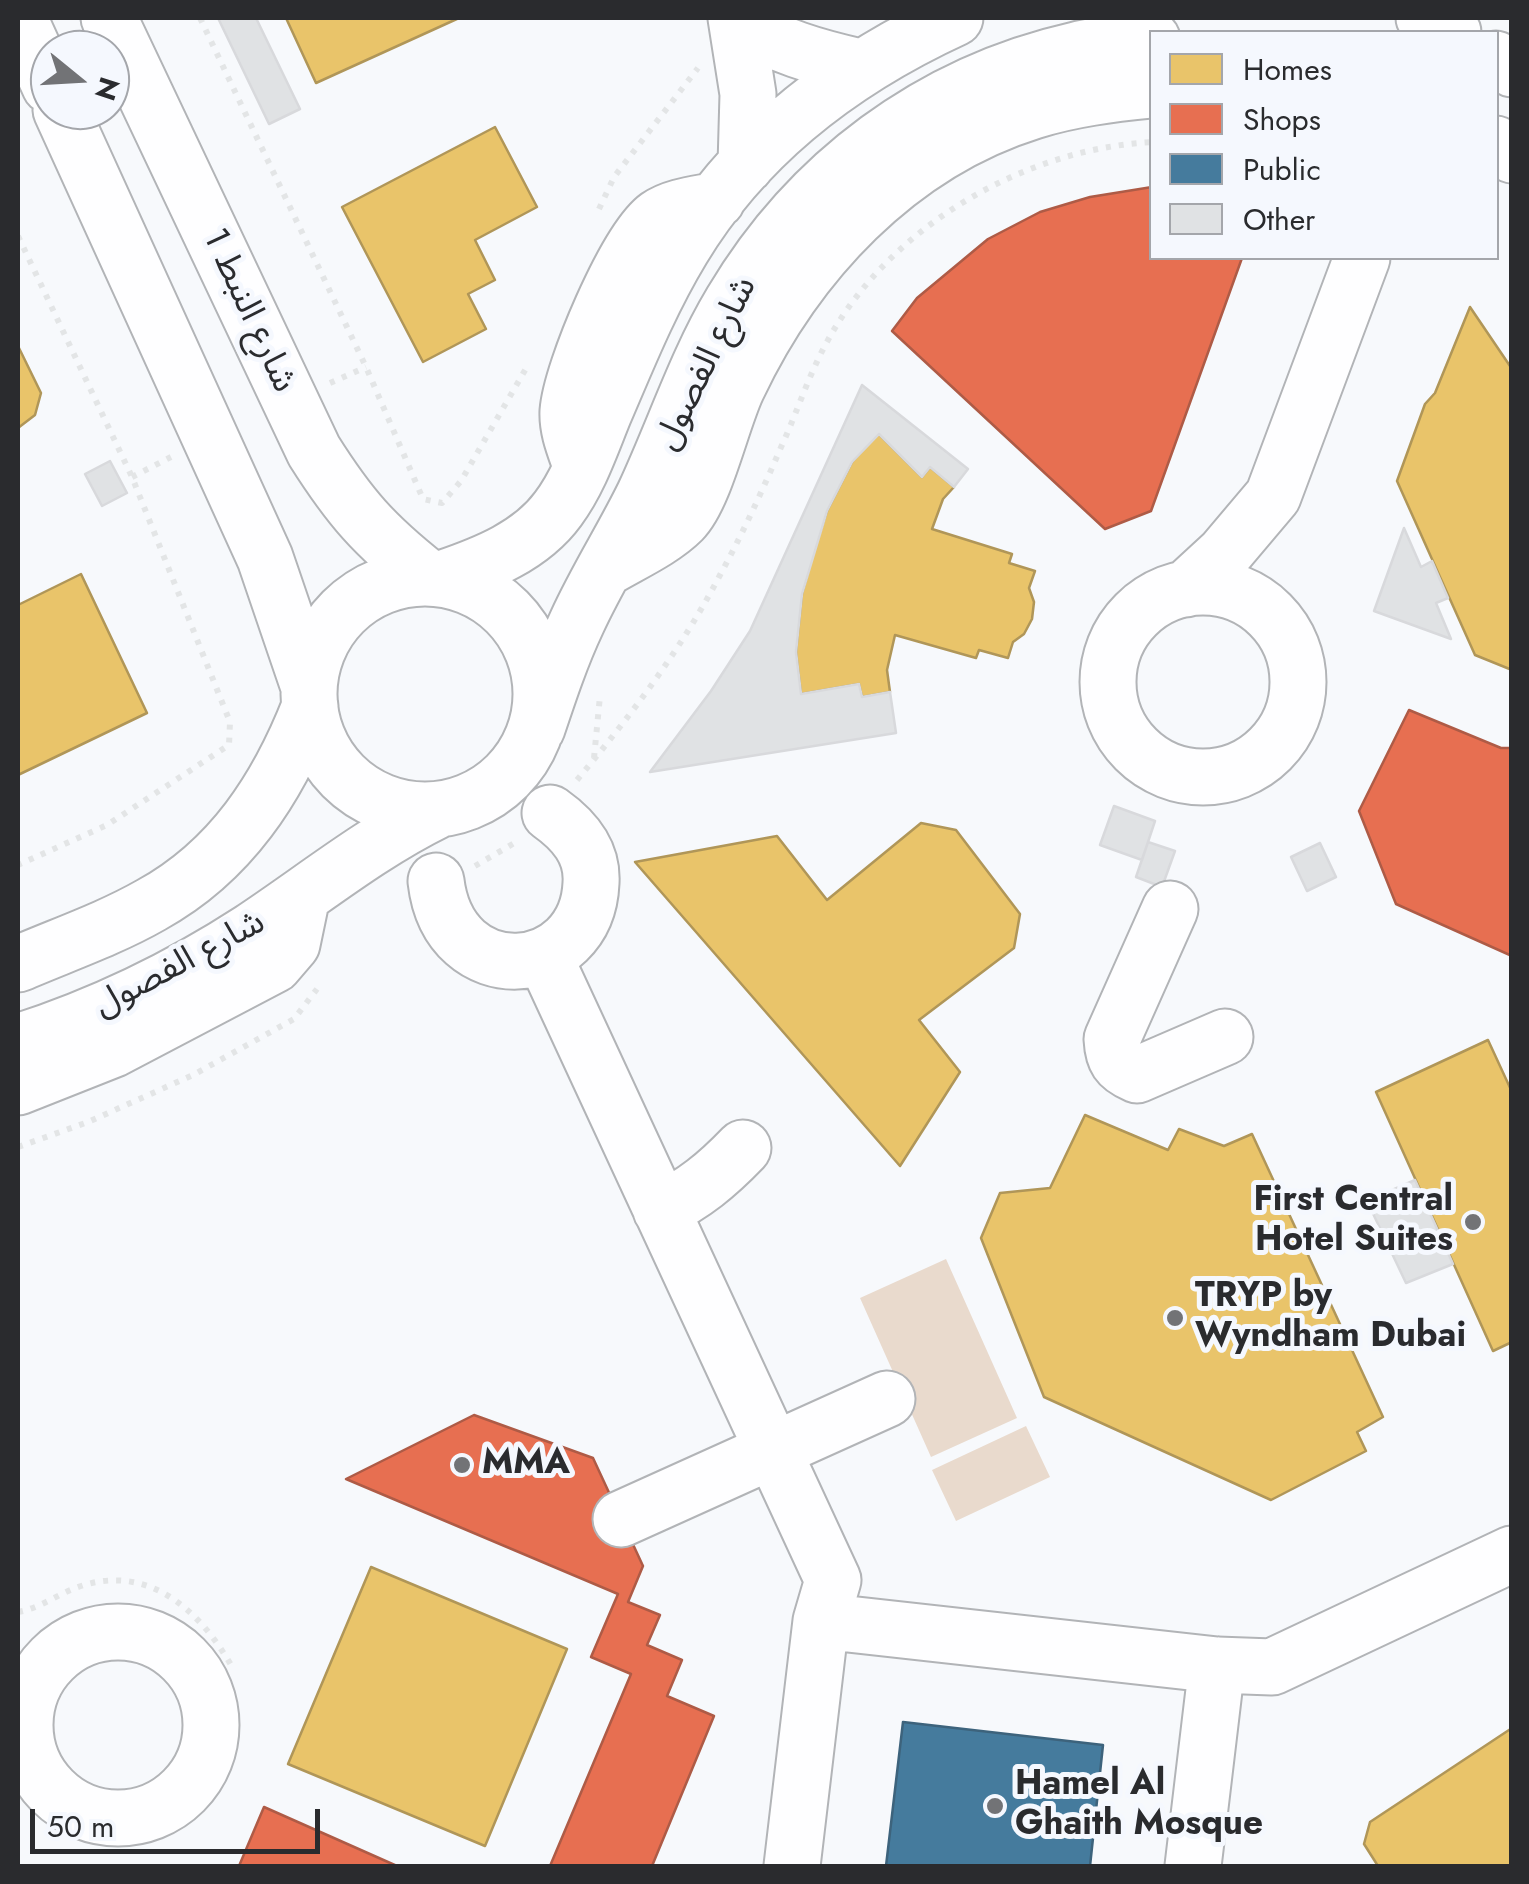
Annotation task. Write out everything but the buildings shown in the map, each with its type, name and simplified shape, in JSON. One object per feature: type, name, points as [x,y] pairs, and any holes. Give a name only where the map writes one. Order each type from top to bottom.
[{"type":"street","points":[[18,18],[30,44]]},
{"type":"street","name":"شارع النبط 1","points":[[109,18],[314,451],[344,499],[370,528],[435,578]]},
{"type":"street","name":"شارع الفصول","points":[[435,578],[486,564],[525,541],[558,510],[582,468],[656,295],[684,246],[731,183],[801,112],[891,42],[955,18]]},
{"type":"street","points":[[1424,18],[1449,30]]},
{"type":"street","points":[[738,20],[766,39],[796,51],[891,42]]},
{"type":"street","points":[[731,183],[748,94],[738,20]]},
{"type":"street","name":"شارع الفصول","points":[[536,728],[577,622],[643,497],[730,304],[766,249],[809,198],[867,146],[932,104],[1003,71],[1078,50],[1149,39]]},
{"type":"street","points":[[603,570],[671,529],[687,514],[737,387],[764,338],[795,290],[867,206],[917,167],[972,136],[1031,112],[1092,96],[1149,90]]},
{"type":"street","points":[[70,130],[259,543],[310,696],[316,735],[352,785],[392,805],[436,810],[470,802],[499,784],[522,759],[536,728],[540,672],[531,644],[495,600],[471,586],[435,578],[392,582],[360,598],[334,622],[317,652],[310,696]]},
{"type":"street","points":[[1186,588],[1228,590],[1264,610],[1289,642],[1298,684],[1295,704],[1278,739],[1253,763],[1198,778],[1156,766],[1130,743],[1112,710],[1110,662],[1118,639],[1132,619],[1162,597],[1186,588],[1224,554],[1272,496],[1361,260]]},
{"type":"street","points":[[1272,496],[1271,573],[1278,624]]},
{"type":"street","name":"شارع الفصول","points":[[18,964],[152,905],[194,876],[233,840],[266,799],[292,754],[310,696]]},
{"type":"street","name":"شارع الفصول","points":[[18,1042],[195,965],[302,896],[367,848],[436,810]]},
{"type":"street","points":[[436,882],[439,907],[450,930],[470,948],[494,960],[520,962],[544,956],[566,942],[582,922],[592,884],[584,848],[569,827],[550,813]]},
{"type":"street","points":[[18,1086],[114,1049],[274,965],[292,944],[302,896]]},
{"type":"street","points":[[1170,909],[1112,1038],[1112,1055],[1122,1069],[1137,1075],[1225,1037]]},
{"type":"street","points":[[544,956],[834,1580],[821,1621],[792,1866]]},
{"type":"street","points":[[661,1210],[715,1178],[743,1148]]},
{"type":"street","points":[[621,1518],[887,1399]]},
{"type":"street","points":[[821,1621],[1217,1665],[1272,1667],[1512,1554]]},
{"type":"street","points":[[18,1642],[79,1639],[106,1631],[133,1632],[160,1640],[197,1672],[207,1693],[212,1719],[210,1744],[200,1771],[187,1788],[150,1813],[106,1818],[84,1812],[47,1785],[30,1756],[21,1728],[37,1677],[56,1655],[79,1639]]},
{"type":"street","points":[[1194,1866],[1217,1665]]},
{"type":"path","points":[[200,18],[366,368],[423,499],[442,503],[461,481],[531,360]]},
{"type":"path","points":[[599,210],[614,177],[738,20]]},
{"type":"path","points":[[18,236],[132,477],[230,722],[229,745],[107,824],[18,866]]},
{"type":"path","points":[[731,534],[743,529]]},
{"type":"path","points":[[594,760],[600,689]]},
{"type":"path","points":[[18,1612],[99,1581],[141,1582],[167,1593],[186,1608],[218,1643],[231,1664]]},
{"type":"shaded area","points":[[946,1259],[1017,1418],[931,1457],[860,1298]]},
{"type":"shaded area","points":[[1026,1426],[1050,1477],[956,1521],[932,1470]]},
{"type":"place","name":"First Central Hotel Suites","points":[[1473,1222]]},
{"type":"place","name":"TRYP by Wyndham Dubai","points":[[1175,1318]]},
{"type":"place","name":"MMA","points":[[462,1465]]},
{"type":"place","name":"Hamel Al Ghaith Mosque","points":[[995,1806]]}]
